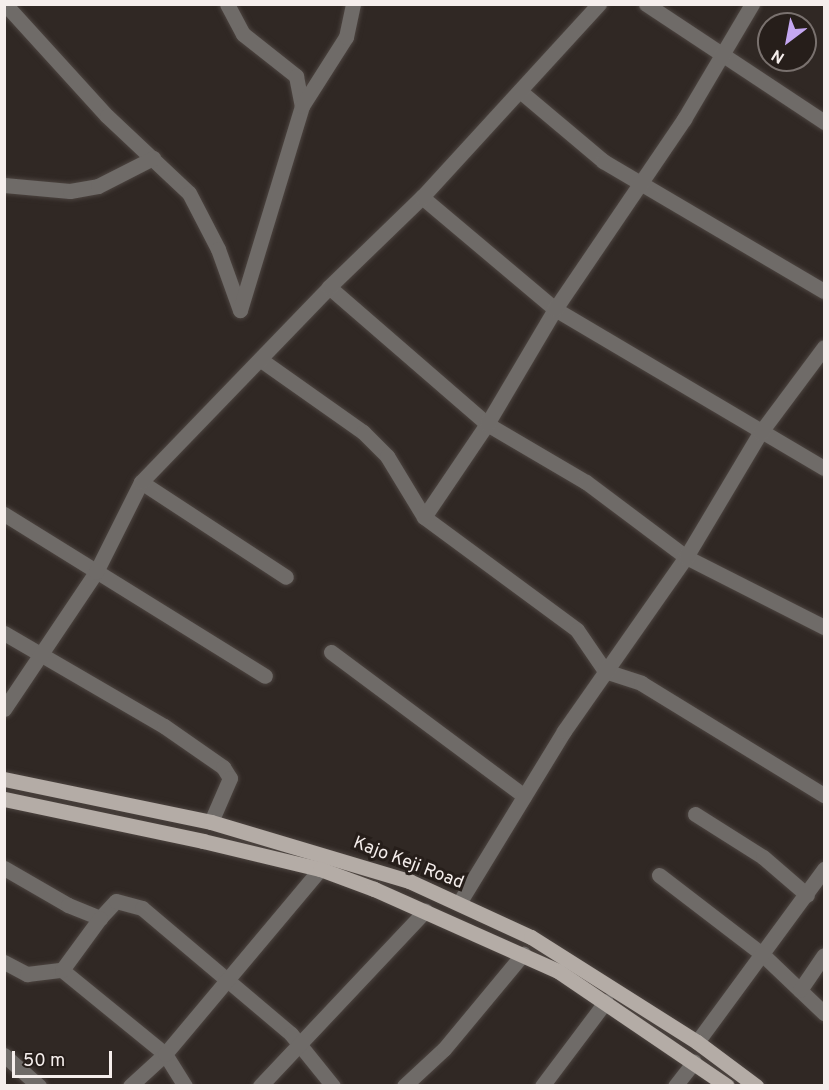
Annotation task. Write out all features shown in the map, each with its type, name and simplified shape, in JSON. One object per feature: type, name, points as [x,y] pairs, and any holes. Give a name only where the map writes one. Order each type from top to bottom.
[{"type":"main road","name":"Kajo Keji Road","points":[[4,779],[211,822],[409,881],[531,937],[697,1042],[756,1086]]},
{"type":"main road","name":"Kajo Keji Road","points":[[4,799],[320,869],[523,954],[606,1001],[727,1086]]},
{"type":"street","points":[[5,4],[107,116],[189,192],[218,249],[240,310],[302,106],[346,37],[353,4]]},
{"type":"street","points":[[227,4],[243,34],[296,76],[302,106]]},
{"type":"street","points":[[4,709],[96,572],[141,482],[329,287],[422,197],[599,4]]},
{"type":"street","points":[[646,4],[825,122]]},
{"type":"street","points":[[424,517],[487,424],[555,309],[643,182],[752,4]]},
{"type":"street","points":[[520,91],[603,161],[643,182],[825,291]]},
{"type":"street","points":[[4,185],[70,191],[106,182],[153,158]]},
{"type":"street","points":[[422,197],[555,309],[760,433],[825,468]]},
{"type":"street","points":[[329,287],[487,424],[586,482],[686,557],[825,627]]},
{"type":"street","points":[[459,903],[524,796],[605,671],[686,557],[760,433],[825,347]]},
{"type":"street","points":[[261,360],[371,440],[387,456],[424,517],[577,630],[605,671],[641,683],[825,795]]},
{"type":"street","points":[[141,482],[286,577]]},
{"type":"street","points":[[4,514],[265,676]]},
{"type":"street","points":[[4,633],[164,726],[229,773],[211,822]]},
{"type":"street","points":[[331,652],[524,796]]},
{"type":"street","points":[[695,814],[763,857],[807,895]]},
{"type":"street","points":[[242,850],[250,832]]},
{"type":"street","points":[[4,868],[68,905],[99,918]]},
{"type":"street","points":[[130,1086],[165,1054],[229,982],[320,869]]},
{"type":"street","points":[[659,875],[762,954],[825,1013]]},
{"type":"street","points":[[697,1042],[823,875]]},
{"type":"street","points":[[62,970],[99,918],[116,901],[123,900],[142,908],[291,1034],[297,1046],[333,1086]]},
{"type":"street","points":[[260,1086],[424,911]]},
{"type":"street","points":[[405,1086],[444,1049],[523,954]]},
{"type":"street","points":[[800,990],[825,955]]},
{"type":"street","points":[[4,962],[27,974],[62,970],[165,1054],[185,1086]]},
{"type":"street","points":[[542,1086],[606,1001]]},
{"type":"street","points":[[4,1055],[39,1086]]},
{"type":"street","points":[[675,1086],[694,1062]]}]
